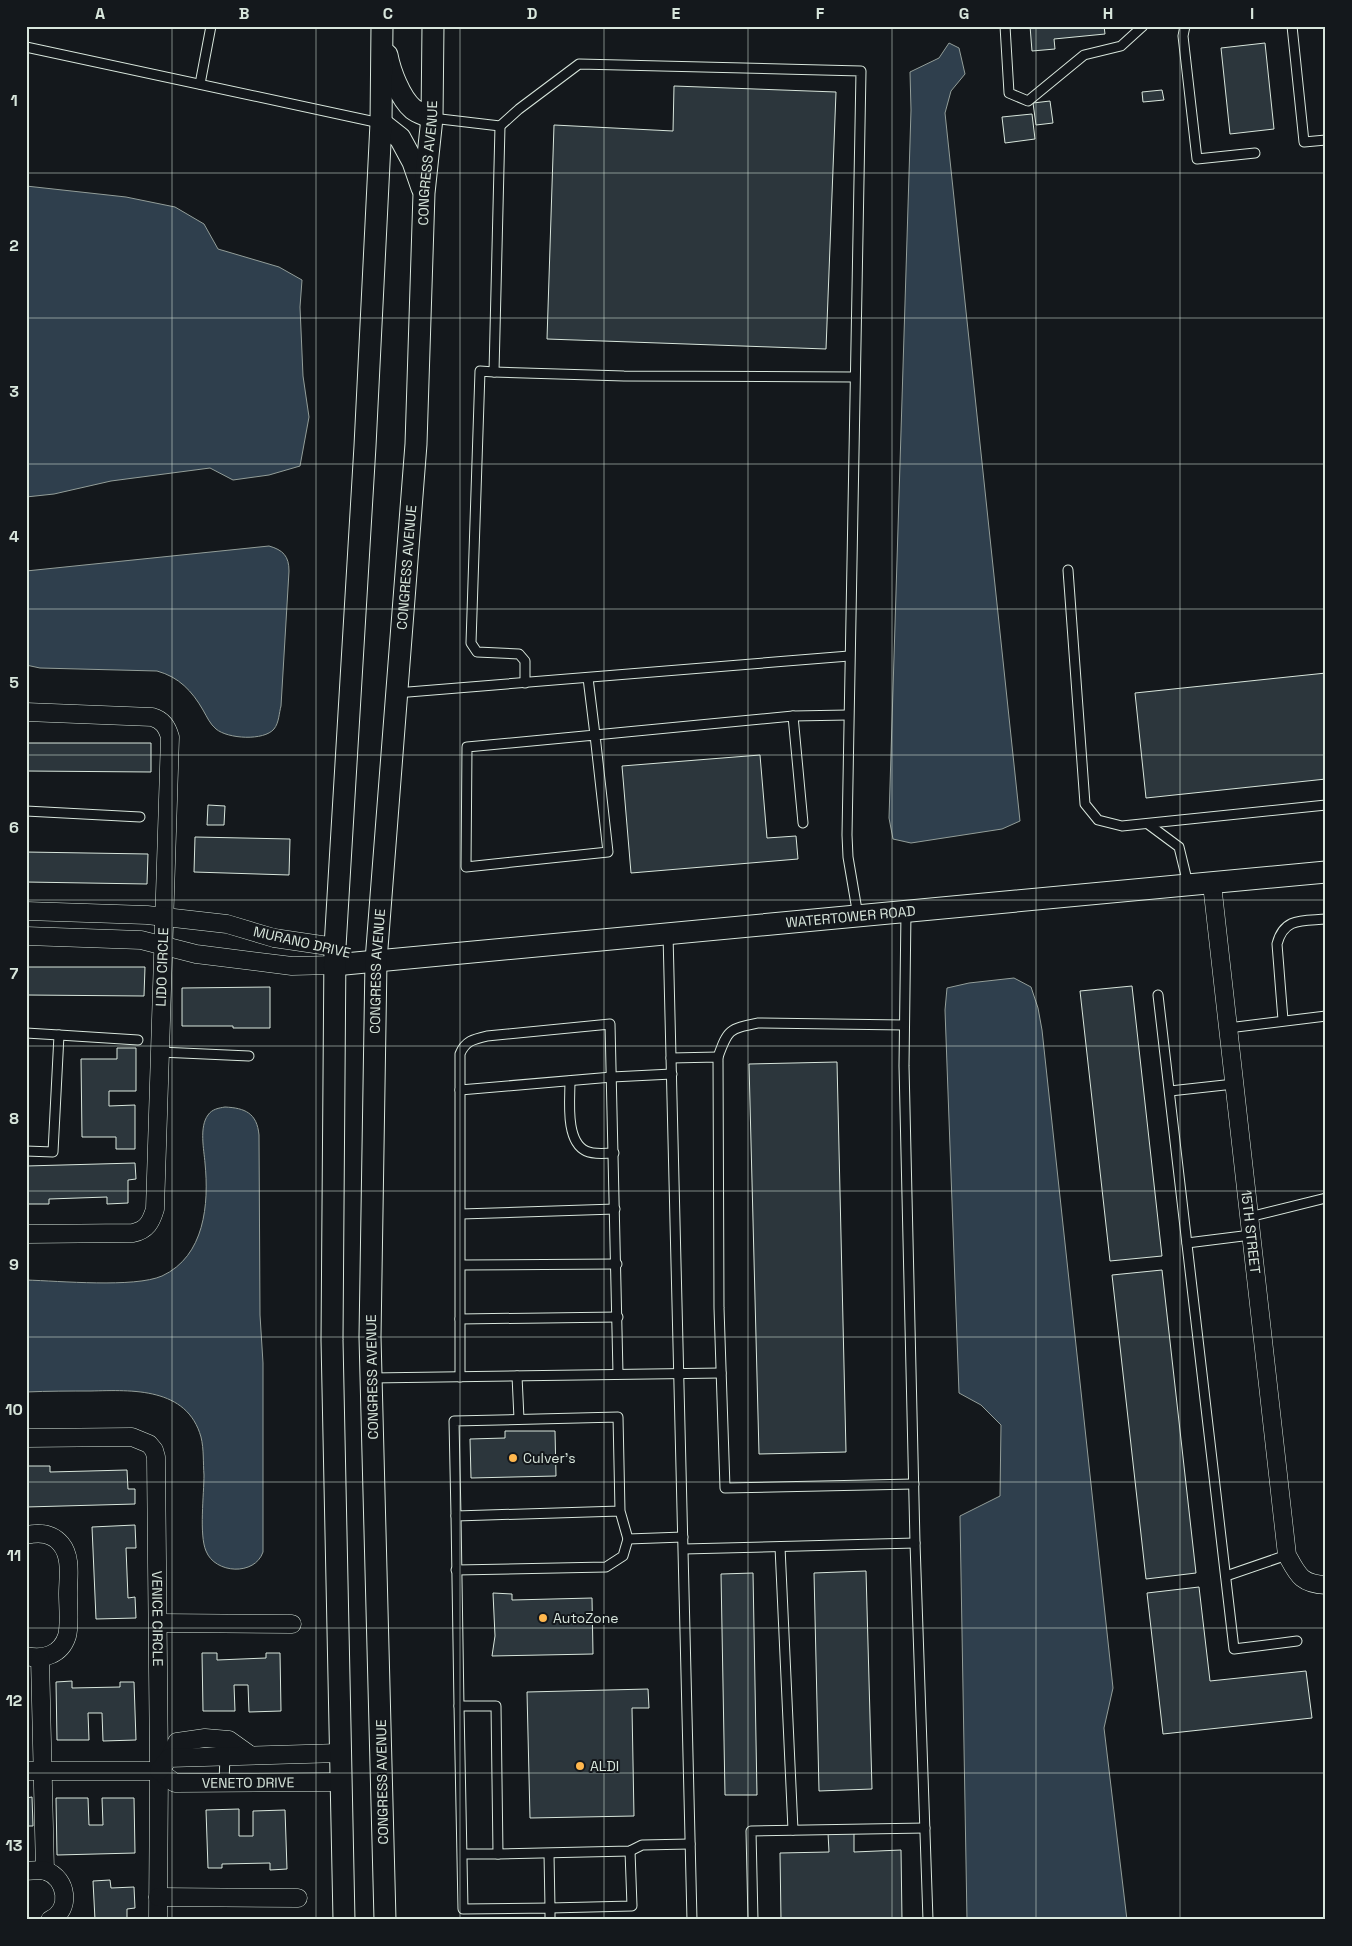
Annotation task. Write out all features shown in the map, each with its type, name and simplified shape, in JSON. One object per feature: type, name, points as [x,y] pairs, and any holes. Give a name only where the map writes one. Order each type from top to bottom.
[{"type":"street","name":"CONGRESS AVENUE","points":[[384,1920],[370,1337],[376,961],[416,444],[424,193],[432,118],[433,26]]},
{"type":"street","points":[[382,27],[389,69],[400,91],[413,108],[432,118]]},
{"type":"street","points":[[344,1920],[332,1340],[335,956],[365,446],[381,124],[382,27]]},
{"type":"street","points":[[381,124],[400,138],[413,162],[424,193]]},
{"type":"street","name":"LIDO CIRCLE","points":[[26,712],[144,716],[158,719],[167,729],[170,737],[155,1209],[148,1226],[141,1231],[133,1233],[26,1234]]},
{"type":"street","name":"WATERTOWER ROAD","points":[[376,961],[1326,872]]},
{"type":"street","name":"15TH STREET","points":[[1212,884],[1287,1555],[1299,1577],[1311,1584],[1326,1585]]},
{"type":"street","name":"MURANO DRIVE","points":[[26,911],[164,917],[227,924],[335,956],[376,961]]},
{"type":"street","name":"MURANO DRIVE","points":[[26,936],[141,940],[194,953],[292,966],[335,956]]},
{"type":"street","name":"VENICE CIRCLE","points":[[26,1438],[132,1437],[149,1444],[154,1450],[156,1457],[158,1623],[164,1765],[158,1920]]},
{"type":"street","points":[[26,1535],[38,1532],[52,1536],[62,1545],[68,1557],[68,1635],[61,1648],[50,1656],[33,1657],[35,1771],[45,1871]]},
{"type":"street","points":[[158,1623],[292,1624]]},
{"type":"street","name":"VENETO DRIVE","points":[[164,1765],[178,1742],[205,1738],[229,1740],[250,1755]]},
{"type":"street","name":"VENETO DRIVE","points":[[35,1771],[164,1765],[225,1756],[340,1752]]},
{"type":"street","name":"VENETO DRIVE","points":[[164,1765],[175,1783],[341,1782]]},
{"type":"street","points":[[26,1871],[45,1871],[56,1876],[63,1886],[67,1920]]},
{"type":"street","points":[[50,1920],[62,1909],[65,1897]]},
{"type":"street","points":[[158,1897],[298,1898]]},
{"type":"lane","points":[[200,84],[211,26]]},
{"type":"lane","points":[[1005,26],[1009,93],[1028,101],[1084,55],[1122,46],[1143,26]]},
{"type":"lane","points":[[1186,26],[1183,36],[1197,160],[1255,153]]},
{"type":"lane","points":[[1292,26],[1304,142],[1326,140]]},
{"type":"lane","points":[[26,48],[381,124]]},
{"type":"lane","points":[[432,118],[500,126],[579,64],[860,71],[847,834],[848,857],[858,916]]},
{"type":"lane","points":[[494,372],[500,126]]},
{"type":"lane","points":[[525,683],[525,661],[520,654],[478,652],[471,643],[480,371],[616,376],[854,377]]},
{"type":"lane","points":[[1068,570],[1085,804],[1098,820],[1122,826],[1326,805]]},
{"type":"lane","points":[[396,693],[849,656]]},
{"type":"lane","points":[[588,678],[594,735],[608,852],[466,867],[467,747],[594,735],[793,716],[848,715]]},
{"type":"lane","points":[[793,716],[803,823]]},
{"type":"lane","points":[[26,811],[140,817]]},
{"type":"lane","points":[[1148,824],[1179,847],[1188,886]]},
{"type":"lane","points":[[906,912],[904,1026],[914,1484],[928,1920]]},
{"type":"lane","points":[[1283,1020],[1277,944],[1279,937],[1282,930],[1291,922],[1326,919]]},
{"type":"lane","points":[[668,934],[692,1920]]},
{"type":"lane","points":[[1158,996],[1234,1648],[1297,1641]]},
{"type":"lane","points":[[1228,1028],[1326,1016]]},
{"type":"lane","points":[[904,1026],[758,1022],[735,1027],[726,1037],[718,1057],[719,1299],[724,1488],[914,1484]]},
{"type":"lane","points":[[460,1377],[460,1054],[464,1044],[475,1038],[487,1036],[610,1024],[617,1264],[618,1374]]},
{"type":"lane","points":[[26,1033],[138,1040]]},
{"type":"lane","points":[[26,1152],[53,1152],[59,1036]]},
{"type":"lane","points":[[160,1052],[249,1056]]},
{"type":"lane","points":[[671,1058],[718,1057]]},
{"type":"lane","points":[[460,1090],[612,1077],[672,1074]]},
{"type":"lane","points":[[570,1081],[573,1136],[577,1144],[586,1151],[594,1153],[614,1153]]},
{"type":"lane","points":[[1170,1092],[1234,1084]]},
{"type":"lane","points":[[1249,1217],[1326,1198]]},
{"type":"lane","points":[[461,1214],[615,1209]]},
{"type":"lane","points":[[1187,1244],[1251,1236]]},
{"type":"lane","points":[[461,1266],[617,1264]]},
{"type":"lane","points":[[460,1319],[618,1317]]},
{"type":"lane","points":[[371,1378],[679,1372],[721,1373]]},
{"type":"lane","points":[[517,1376],[519,1419]]},
{"type":"lane","points":[[456,1570],[606,1567],[623,1556],[628,1538],[620,1511],[618,1417],[454,1421],[456,1570],[463,1854],[463,1910],[632,1906],[630,1851]]},
{"type":"lane","points":[[456,1516],[620,1511]]},
{"type":"lane","points":[[628,1538],[684,1537]]},
{"type":"lane","points":[[684,1548],[916,1543]]},
{"type":"lane","points":[[780,1547],[793,1830]]},
{"type":"lane","points":[[1226,1576],[1287,1555]]},
{"type":"lane","points":[[459,1706],[496,1706],[498,1854]]},
{"type":"lane","points":[[224,1783],[225,1756]]},
{"type":"lane","points":[[753,1920],[751,1831],[925,1828]]},
{"type":"lane","points":[[463,1854],[549,1854],[630,1851],[642,1845],[690,1844]]},
{"type":"lane","points":[[549,1854],[550,1920]]},
{"type":"water","points":[[949,43],[959,48],[965,74],[951,91],[945,113],[1020,821],[1002,829],[911,843],[893,839],[889,818],[911,110],[910,72],[939,58]]},
{"type":"water","points":[[26,186],[126,197],[175,207],[204,224],[218,249],[279,267],[302,280],[300,307],[303,376],[309,417],[300,466],[269,475],[233,480],[210,468],[111,481],[54,494],[26,497]]},
{"type":"water","points":[[269,546],[278,549],[284,554],[288,561],[289,571],[281,706],[277,724],[269,733],[254,737],[237,737],[216,729],[199,703],[184,686],[172,677],[157,671],[40,668],[26,665],[26,571]]},
{"type":"water","points":[[1014,978],[1031,987],[1038,1008],[1042,1030],[1113,1688],[1104,1728],[1127,1920],[967,1920],[960,1516],[1000,1496],[1001,1425],[981,1405],[959,1393],[945,1010],[947,988],[969,983]]},
{"type":"water","points":[[225,1107],[244,1110],[249,1113],[256,1121],[259,1135],[260,1315],[263,1363],[263,1552],[259,1560],[252,1565],[235,1569],[226,1568],[218,1564],[211,1559],[206,1551],[202,1525],[204,1475],[202,1442],[194,1421],[184,1409],[171,1400],[140,1392],[26,1392],[26,1280],[96,1283],[134,1282],[162,1276],[176,1267],[187,1256],[196,1242],[201,1227],[206,1195],[203,1139],[205,1120],[212,1111]]},
{"type":"building","points":[[1030,26],[1104,26],[1105,34],[1054,39],[1055,49],[1032,51]]},
{"type":"building","points":[[1265,43],[1274,129],[1230,134],[1221,48]]},
{"type":"building","points":[[674,86],[836,92],[826,349],[547,339],[554,125],[673,131]]},
{"type":"building","points":[[1162,90],[1164,100],[1143,102],[1142,92]]},
{"type":"building","points":[[1050,101],[1053,123],[1036,125],[1033,103]]},
{"type":"building","points":[[1032,114],[1035,139],[1005,143],[1002,117]]},
{"type":"building","points":[[1326,673],[1326,779],[1146,798],[1135,693]]},
{"type":"building","points":[[26,743],[151,743],[151,772],[26,771]]},
{"type":"building","points":[[760,755],[767,838],[796,836],[798,859],[631,873],[622,766]]},
{"type":"building","points":[[208,805],[225,806],[224,825],[207,825]]},
{"type":"building","points":[[195,837],[290,839],[289,875],[194,872]]},
{"type":"building","points":[[26,852],[148,854],[147,884],[26,882]]},
{"type":"building","points":[[26,967],[145,967],[144,996],[26,995]]},
{"type":"building","points":[[1132,986],[1162,1256],[1110,1261],[1080,991]]},
{"type":"building","points":[[270,987],[270,1028],[182,1026],[182,988]]},
{"type":"building","points":[[117,1048],[136,1048],[136,1091],[109,1091],[109,1106],[135,1105],[135,1149],[116,1149],[116,1137],[82,1137],[81,1059],[117,1059]]},
{"type":"building","points":[[837,1062],[846,1452],[759,1454],[749,1064]]},
{"type":"building","points":[[135,1163],[136,1179],[128,1180],[128,1203],[107,1204],[107,1197],[49,1199],[49,1204],[28,1204],[26,1166]]},
{"type":"building","points":[[1162,1270],[1196,1573],[1146,1579],[1112,1275]]},
{"type":"building","name":"Culver's","points":[[505,1431],[555,1431],[556,1476],[471,1478],[470,1439],[505,1438]]},
{"type":"building","points":[[26,1466],[50,1466],[50,1472],[127,1470],[128,1489],[135,1489],[135,1504],[26,1507]]},
{"type":"building","points":[[135,1525],[136,1548],[126,1548],[128,1598],[135,1597],[136,1618],[96,1619],[92,1527]]},
{"type":"building","points":[[866,1571],[872,1789],[819,1791],[814,1573]]},
{"type":"building","points":[[753,1573],[757,1795],[725,1795],[721,1574]]},
{"type":"building","points":[[1199,1587],[1210,1681],[1306,1671],[1312,1718],[1163,1734],[1147,1593]]},
{"type":"building","name":"AutoZone","points":[[493,1593],[512,1594],[512,1600],[592,1598],[593,1654],[492,1656],[495,1636]]},
{"type":"building","points":[[202,1653],[217,1653],[217,1660],[266,1658],[266,1653],[280,1653],[281,1711],[249,1712],[248,1685],[234,1685],[235,1711],[203,1711]]},
{"type":"building","points":[[72,1681],[72,1688],[120,1687],[120,1682],[134,1682],[136,1740],[103,1741],[102,1713],[88,1713],[89,1740],[57,1740],[56,1682]]},
{"type":"building","points":[[648,1689],[649,1708],[632,1708],[634,1816],[530,1818],[527,1692]]},
{"type":"building","points":[[32,1797],[33,1826],[26,1826],[26,1798]]},
{"type":"building","points":[[56,1798],[88,1798],[89,1825],[103,1825],[102,1798],[134,1798],[135,1853],[57,1855]]},
{"type":"building","points":[[239,1809],[239,1836],[253,1836],[253,1811],[285,1810],[287,1869],[270,1870],[270,1863],[222,1864],[222,1868],[208,1868],[206,1810]]},
{"type":"building","points":[[854,1832],[854,1852],[901,1850],[902,1920],[781,1920],[780,1853],[829,1852],[828,1833]]},
{"type":"building","points":[[110,1880],[111,1888],[134,1887],[135,1908],[127,1909],[127,1920],[95,1920],[93,1881]]},
{"type":"place","name":"Culver's","points":[[513,1458]]},
{"type":"place","name":"AutoZone","points":[[543,1618]]},
{"type":"place","name":"ALDI","points":[[580,1766]]}]
